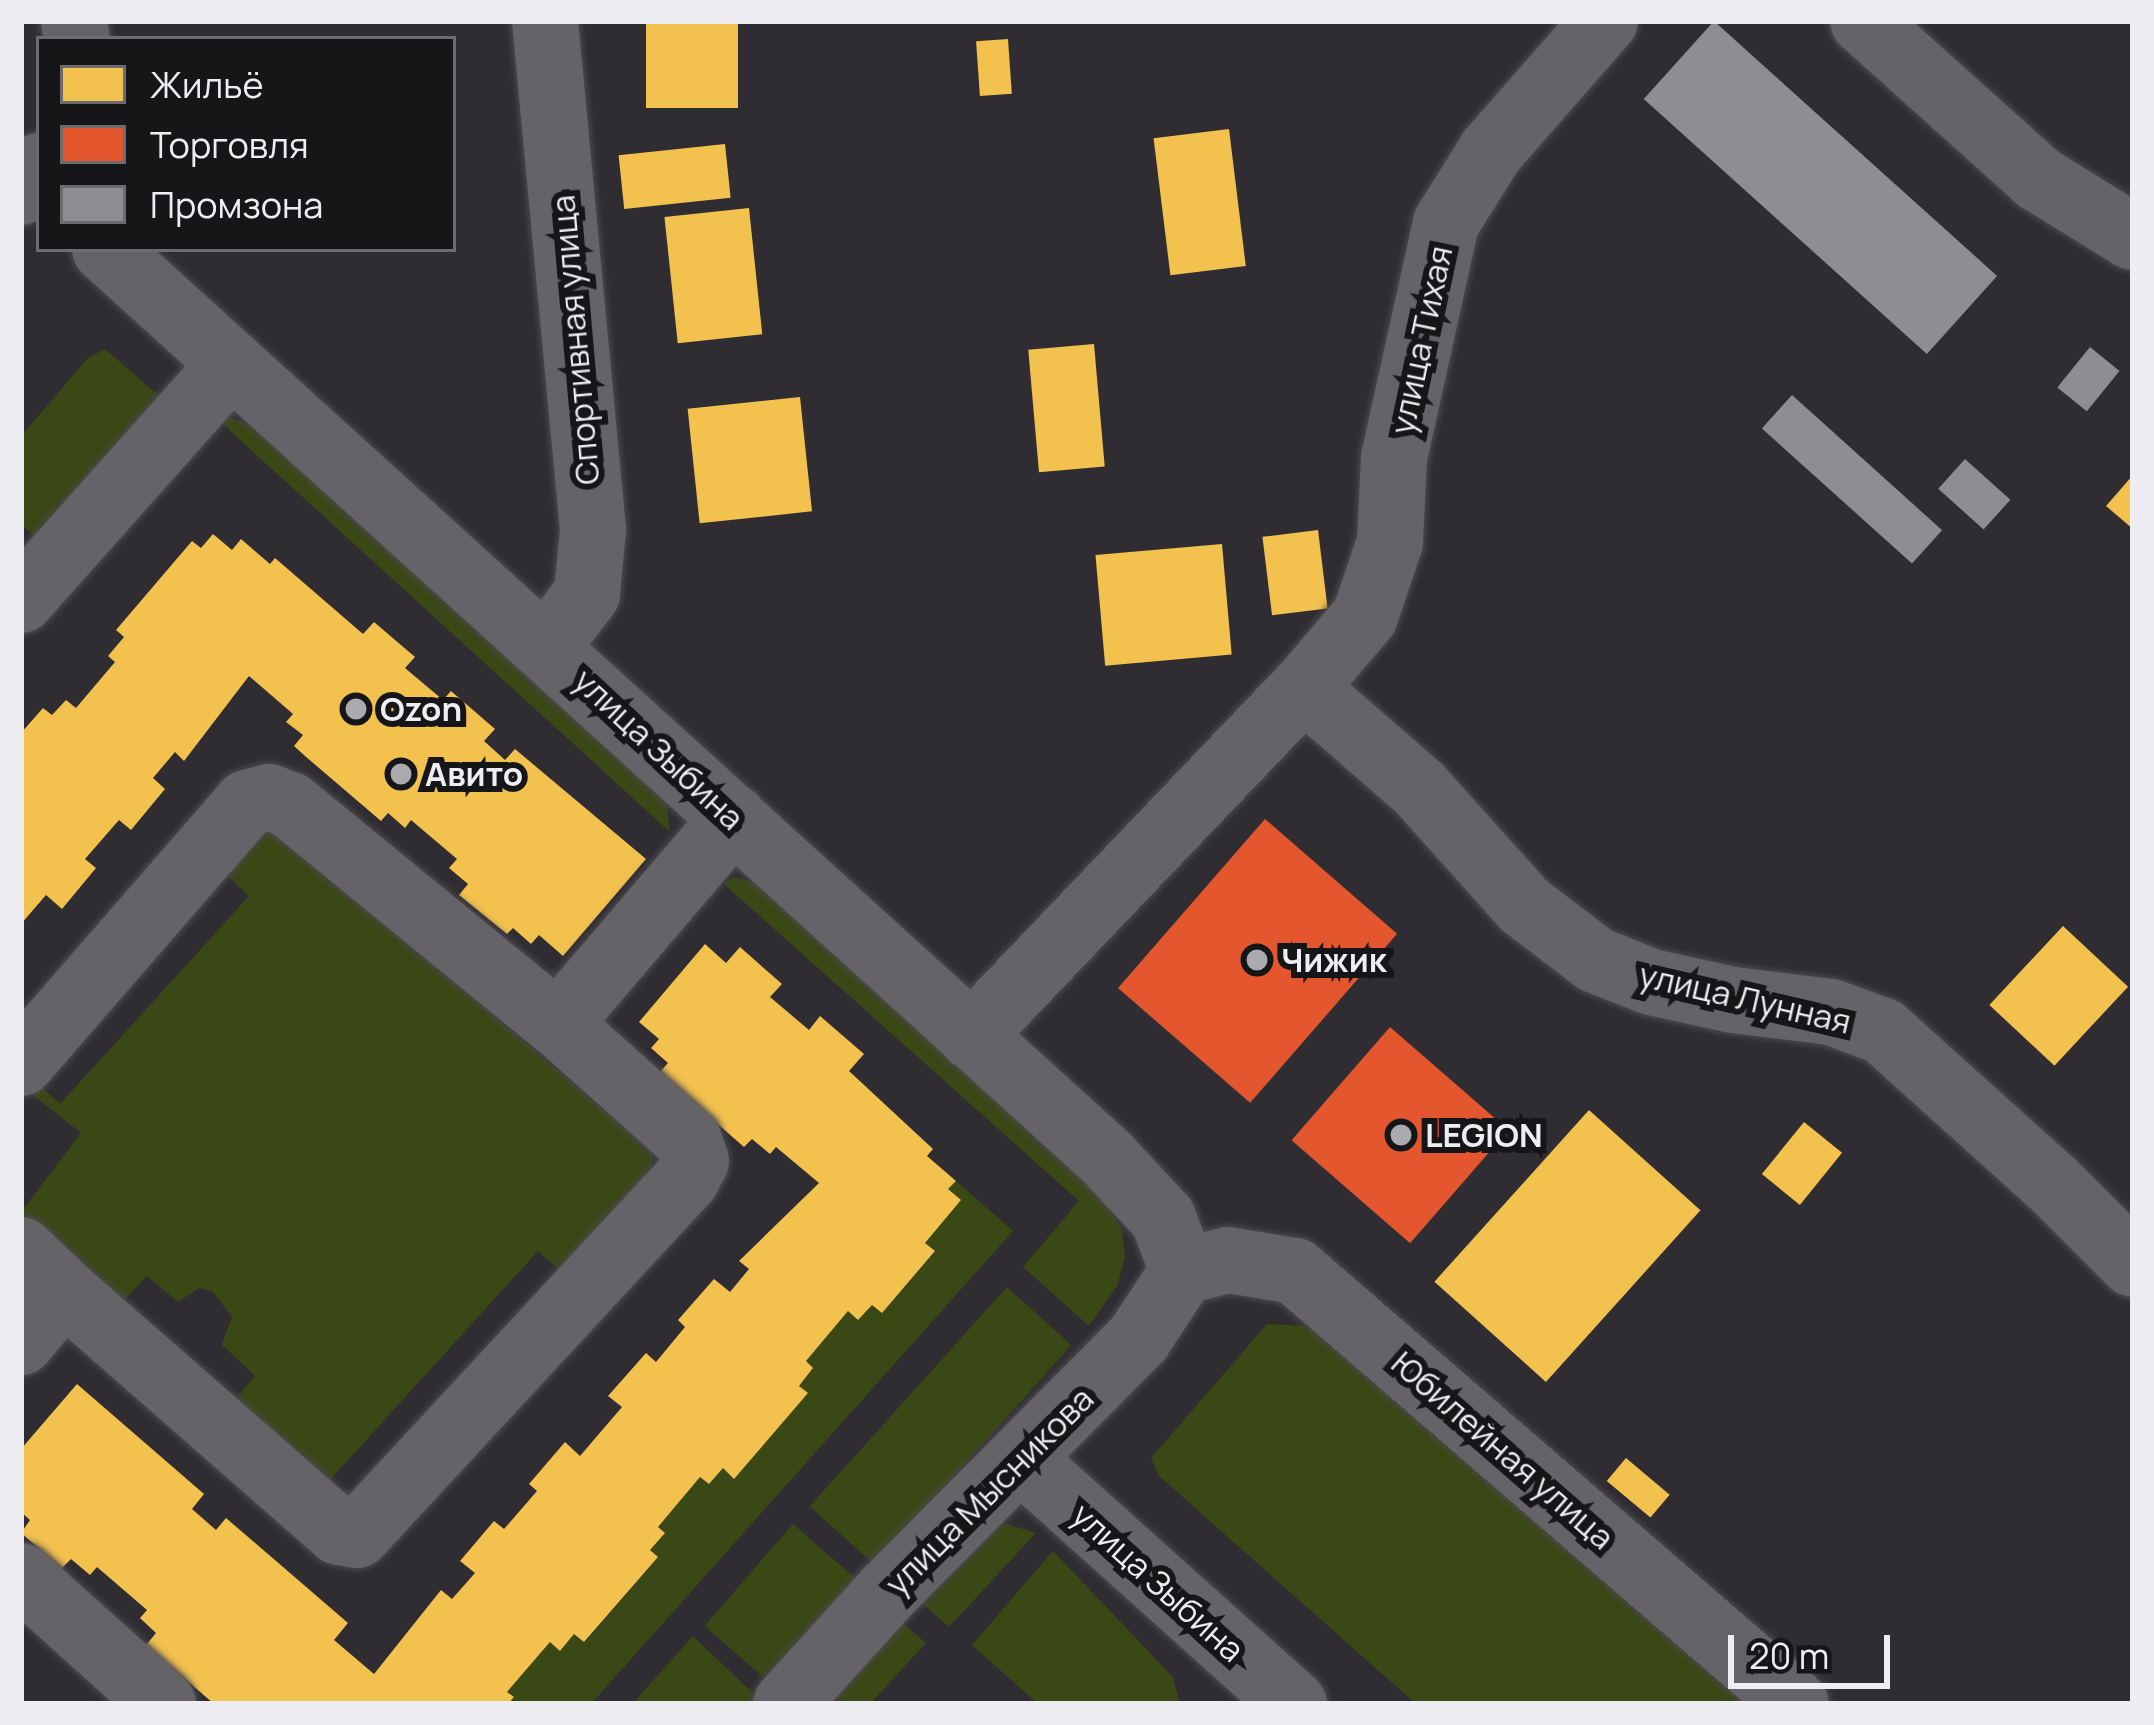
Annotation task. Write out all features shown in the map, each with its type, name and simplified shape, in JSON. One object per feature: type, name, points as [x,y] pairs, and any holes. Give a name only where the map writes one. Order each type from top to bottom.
[{"type":"street","name":"Спортивная улица","points":[[545,21],[593,530],[587,594],[547,646]]},
{"type":"street","name":"улица Тихая","points":[[971,1036],[1304,688],[1365,616],[1390,542],[1394,458],[1446,223],[1491,151],[1606,21]]},
{"type":"street","points":[[1863,21],[2039,179],[2133,237]]},
{"type":"street","name":"улица Зыбина","points":[[108,252],[1107,1158],[1163,1218],[1184,1271]]},
{"type":"street","points":[[21,600],[232,363]]},
{"type":"street","name":"улица Лунная","points":[[1304,688],[1419,788],[1525,906],[1596,960],[1652,982],[1733,1000],[1831,1012],[1882,1031],[2054,1184],[2133,1264]]},
{"type":"street","points":[[21,1063],[247,803],[269,797],[290,805],[558,1024],[689,1141],[696,1161],[686,1180],[357,1535],[339,1532],[43,1270],[21,1342]]},
{"type":"street","points":[[558,1024],[734,818]]},
{"type":"street","name":"Юбилейная улица","points":[[1184,1271],[1228,1260],[1295,1271],[1796,1704]]},
{"type":"street","name":"улица Мысникова","points":[[786,1704],[889,1591],[1023,1461],[1139,1338],[1184,1271]]},
{"type":"street","name":"улица Зыбина","points":[[1023,1461],[1294,1704]]},
{"type":"street","points":[[21,1576],[163,1704]]},
{"type":"green space","points":[[105,349],[166,402],[43,544],[21,524],[21,436],[88,358]]},
{"type":"green space","points":[[225,415],[254,427],[666,798],[670,832],[217,419]]},
{"type":"green space","points":[[266,818],[653,1153],[651,1167],[564,1274],[538,1251],[329,1481],[235,1399],[255,1376],[222,1345],[232,1317],[213,1292],[199,1288],[178,1302],[147,1276],[124,1300],[21,1212],[81,1133],[24,1088],[28,1075],[60,1104],[249,896],[217,866]]},
{"type":"green space","points":[[734,877],[763,885],[1103,1198],[1122,1230],[1125,1258],[1117,1286],[1089,1326],[1023,1267],[1079,1201],[724,884]]},
{"type":"green space","points":[[956,1181],[1013,1231],[591,1704],[508,1704],[514,1697],[507,1692],[550,1642],[560,1651],[574,1634],[585,1642],[658,1557],[650,1550],[665,1533],[658,1527],[700,1477],[709,1484],[723,1468],[734,1478],[807,1394],[799,1386],[813,1369],[806,1361],[848,1311],[858,1320],[872,1305],[882,1312],[935,1252],[925,1243],[960,1201],[948,1189]]},
{"type":"green space","points":[[1007,1287],[1072,1345],[874,1564],[810,1506]]},
{"type":"green space","points":[[1267,1324],[1310,1326],[1767,1704],[1416,1704],[1158,1475],[1151,1458]]},
{"type":"green space","points":[[1001,1522],[1036,1533],[949,1627],[916,1598]]},
{"type":"green space","points":[[793,1524],[859,1582],[771,1684],[704,1626]]},
{"type":"green space","points":[[1053,1551],[1173,1677],[1180,1704],[1038,1704],[972,1645]]},
{"type":"green space","points":[[896,1617],[926,1643],[870,1704],[818,1704]]},
{"type":"green space","points":[[693,1636],[756,1696],[749,1704],[632,1704]]},
{"type":"building: Жильё","points":[[646,21],[738,21],[738,108],[646,108]]},
{"type":"building: Жильё","points":[[1008,39],[1012,94],[980,96],[976,41]]},
{"type":"building: Жильё","points":[[1229,129],[1246,266],[1170,275],[1154,138]]},
{"type":"building: Жильё","points":[[725,144],[731,198],[624,209],[619,155]]},
{"type":"building: Жильё","points":[[749,208],[762,334],[678,343],[664,217]]},
{"type":"building: Жильё","points":[[1094,344],[1105,467],[1039,472],[1028,350]]},
{"type":"building: Жильё","points":[[800,397],[812,511],[700,523],[688,409]]},
{"type":"building: Жильё","points":[[2133,475],[2133,529],[2106,506]]},
{"type":"building: Жильё","points":[[1318,530],[1328,608],[1272,615],[1262,537]]},
{"type":"building: Жильё","points":[[213,534],[232,550],[241,539],[270,564],[275,558],[363,634],[374,622],[415,657],[405,668],[443,700],[451,691],[495,729],[484,741],[505,760],[515,749],[646,859],[563,956],[539,935],[531,944],[513,928],[507,934],[459,895],[468,884],[449,868],[457,859],[411,820],[405,828],[388,813],[381,821],[305,756],[294,746],[303,735],[286,722],[293,714],[249,676],[184,761],[175,752],[153,778],[165,789],[131,830],[119,820],[85,859],[96,868],[62,909],[46,895],[21,924],[21,733],[43,708],[52,715],[66,700],[76,708],[115,662],[108,656],[124,637],[116,630],[192,541],[201,548]]},
{"type":"building: Жильё","points":[[1222,544],[1232,655],[1105,666],[1095,555]]},
{"type":"building: Жильё","points":[[2063,926],[2128,987],[2054,1066],[1989,1005]]},
{"type":"building: Жильё","points":[[705,944],[726,963],[740,947],[782,984],[770,997],[809,1030],[820,1016],[864,1054],[849,1071],[933,1149],[927,1156],[956,1181],[948,1189],[961,1200],[925,1243],[935,1251],[882,1313],[872,1305],[858,1320],[848,1311],[806,1361],[813,1368],[799,1386],[808,1393],[734,1479],[723,1468],[709,1484],[700,1477],[658,1527],[665,1533],[650,1550],[658,1557],[584,1642],[574,1634],[560,1651],[550,1642],[507,1692],[514,1697],[508,1704],[214,1704],[146,1645],[156,1633],[140,1618],[147,1610],[97,1567],[90,1575],[71,1559],[62,1568],[21,1533],[30,1520],[21,1512],[21,1449],[77,1384],[204,1494],[192,1509],[216,1530],[226,1518],[348,1623],[334,1640],[374,1674],[441,1590],[452,1599],[475,1573],[460,1561],[494,1521],[504,1529],[537,1491],[529,1484],[565,1442],[580,1456],[622,1407],[608,1396],[646,1353],[656,1362],[685,1327],[678,1320],[714,1279],[730,1292],[749,1269],[739,1261],[819,1183],[776,1147],[770,1154],[752,1139],[744,1147],[659,1073],[668,1063],[651,1048],[659,1039],[639,1022]]},
{"type":"building: Жильё","points":[[1589,1110],[1700,1210],[1546,1382],[1434,1282]]},
{"type":"building: Жильё","points":[[1804,1122],[1842,1153],[1800,1205],[1762,1174]]},
{"type":"building: Жильё","points":[[1626,1458],[1670,1495],[1650,1518],[1607,1481]]},
{"type":"building: Торговля","name":"Чижик","points":[[1265,819],[1397,934],[1250,1103],[1118,988]]},
{"type":"building: Торговля","name":"LEGION","points":[[1390,1027],[1508,1130],[1410,1243],[1292,1140]]},
{"type":"building: Промзона","points":[[1714,21],[1997,276],[1927,354],[1644,99]]},
{"type":"building: Промзона","points":[[2090,347],[2120,371],[2087,411],[2057,387]]},
{"type":"building: Промзона","points":[[1792,395],[1942,530],[1912,564],[1762,428]]},
{"type":"building: Промзона","points":[[1965,459],[2010,500],[1984,530],[1938,489]]},
{"type":"place","name":"Ozon","points":[[356,709]]},
{"type":"place","name":"Авито","points":[[401,774]]},
{"type":"place","name":"Чижик","points":[[1257,960]]},
{"type":"place","name":"LEGION","points":[[1401,1135]]}]
